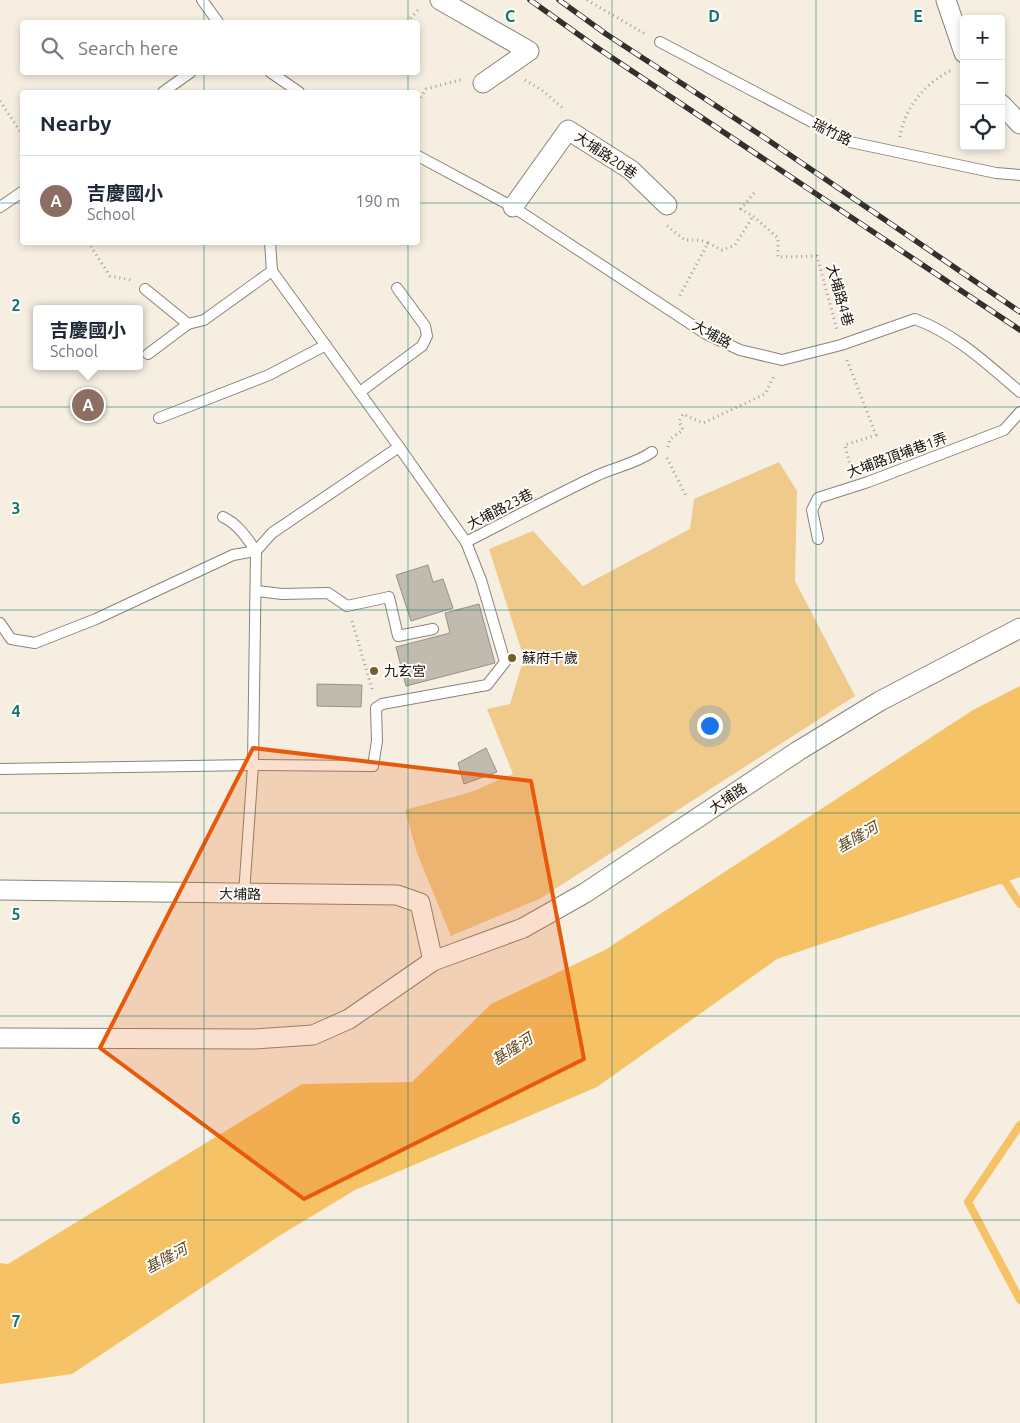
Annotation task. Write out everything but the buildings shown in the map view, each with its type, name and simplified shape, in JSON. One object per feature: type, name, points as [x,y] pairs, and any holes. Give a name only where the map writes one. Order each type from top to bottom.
[{"type":"street","points":[[440,0],[529,51],[483,83]]},
{"type":"street","points":[[946,0],[960,60]]},
{"type":"street","points":[[1002,105],[1020,124]]},
{"type":"street","name":"大埔路20巷","points":[[513,207],[568,130],[632,170],[667,205]]},
{"type":"street","name":"大埔路","points":[[0,1038],[254,1039],[313,1035],[349,1019],[434,961],[524,928],[577,898],[831,731],[880,701],[1020,628]]},
{"type":"street","name":"大埔路","points":[[0,890],[398,895],[420,903],[434,961]]},
{"type":"lane","points":[[202,0],[217,20]]},
{"type":"lane","name":"瑞竹路","points":[[660,42],[850,142],[996,172],[1020,175]]},
{"type":"lane","points":[[166,90],[187,75]]},
{"type":"lane","points":[[274,75],[296,90]]},
{"type":"lane","name":"大埔路","points":[[420,157],[513,207],[671,309],[706,334],[740,350],[782,360],[842,345],[915,318],[934,326],[961,342],[1020,392]]},
{"type":"lane","points":[[0,207],[20,193]]},
{"type":"lane","points":[[148,354],[188,324],[204,320],[272,272],[270,245]]},
{"type":"lane","name":"大埔路23巷","points":[[272,272],[466,542],[579,484],[619,465],[638,462],[652,452]]},
{"type":"lane","points":[[360,392],[422,346],[427,336],[425,326],[397,288]]},
{"type":"lane","points":[[146,289],[188,324]]},
{"type":"lane","points":[[160,418],[269,375],[326,345]]},
{"type":"lane","name":"大埔路頂埔巷1弄","points":[[818,539],[812,510],[818,498],[1004,430],[1020,412]]},
{"type":"lane","points":[[0,623],[11,639],[35,643],[96,620],[233,555],[256,551],[272,533],[398,447]]},
{"type":"lane","points":[[223,517],[231,521],[244,533],[256,551],[257,591],[253,765],[244,894]]},
{"type":"lane","points":[[0,769],[253,765],[373,766],[377,741],[376,708],[382,704],[487,685],[505,662],[481,580],[466,542]]},
{"type":"lane","points":[[257,591],[282,594],[328,593],[347,606],[389,597],[398,636],[434,629]]},
{"type":"path","points":[[587,0],[660,42]]},
{"type":"path","points":[[410,20],[422,6]]},
{"type":"path","points":[[897,152],[902,123],[916,98],[960,60]]},
{"type":"path","points":[[503,68],[543,91],[569,114],[568,130]]},
{"type":"path","points":[[420,99],[426,89],[463,79],[483,83]]},
{"type":"path","points":[[0,101],[20,131]]},
{"type":"path","points":[[667,205],[658,219],[685,240],[708,243],[722,250],[735,245],[753,216],[741,210],[754,193]]},
{"type":"path","name":"大埔路4巷","points":[[753,216],[778,238],[778,257],[817,256],[842,345]]},
{"type":"path","points":[[671,309],[683,291],[708,243]]},
{"type":"path","points":[[90,245],[110,276],[129,279],[146,289]]},
{"type":"path","points":[[842,345],[876,435],[845,445],[856,485]]},
{"type":"path","points":[[687,498],[663,450],[669,447],[670,439],[683,430],[679,421],[683,414],[703,423],[765,394],[782,360]]},
{"type":"path","points":[[347,606],[375,698],[382,704]]},
{"type":"highlighted area","points":[[253,748],[531,781],[584,1059],[304,1199],[100,1048]]},
{"type":"shaded area","points":[[779,462],[797,491],[795,581],[855,696],[541,898],[451,936],[417,853],[405,810],[471,792],[513,774],[487,709],[510,704],[524,658],[489,549],[533,531],[583,586],[690,529],[694,499]]},
{"type":"water","name":"基隆河","points":[[1020,686],[1020,877],[777,959],[597,1087],[355,1190],[279,1236],[72,1374],[0,1384],[0,1263],[8,1264],[302,1084],[412,1082],[491,1004],[605,950],[973,710]]},
{"type":"waterway","points":[[995,879],[1005,881],[1020,904]]},
{"type":"waterway","points":[[1020,1125],[968,1202],[1020,1300]]},
{"type":"railway","points":[[530,0],[596,47],[1020,330]]},
{"type":"railway","points":[[559,0],[606,34],[765,138],[1020,312]]},
{"type":"place","name":"吉慶國小","points":[[88,405]]},
{"type":"place","name":"蘇府千歲","points":[[512,658]]},
{"type":"place","name":"九玄宮","points":[[374,671]]}]
